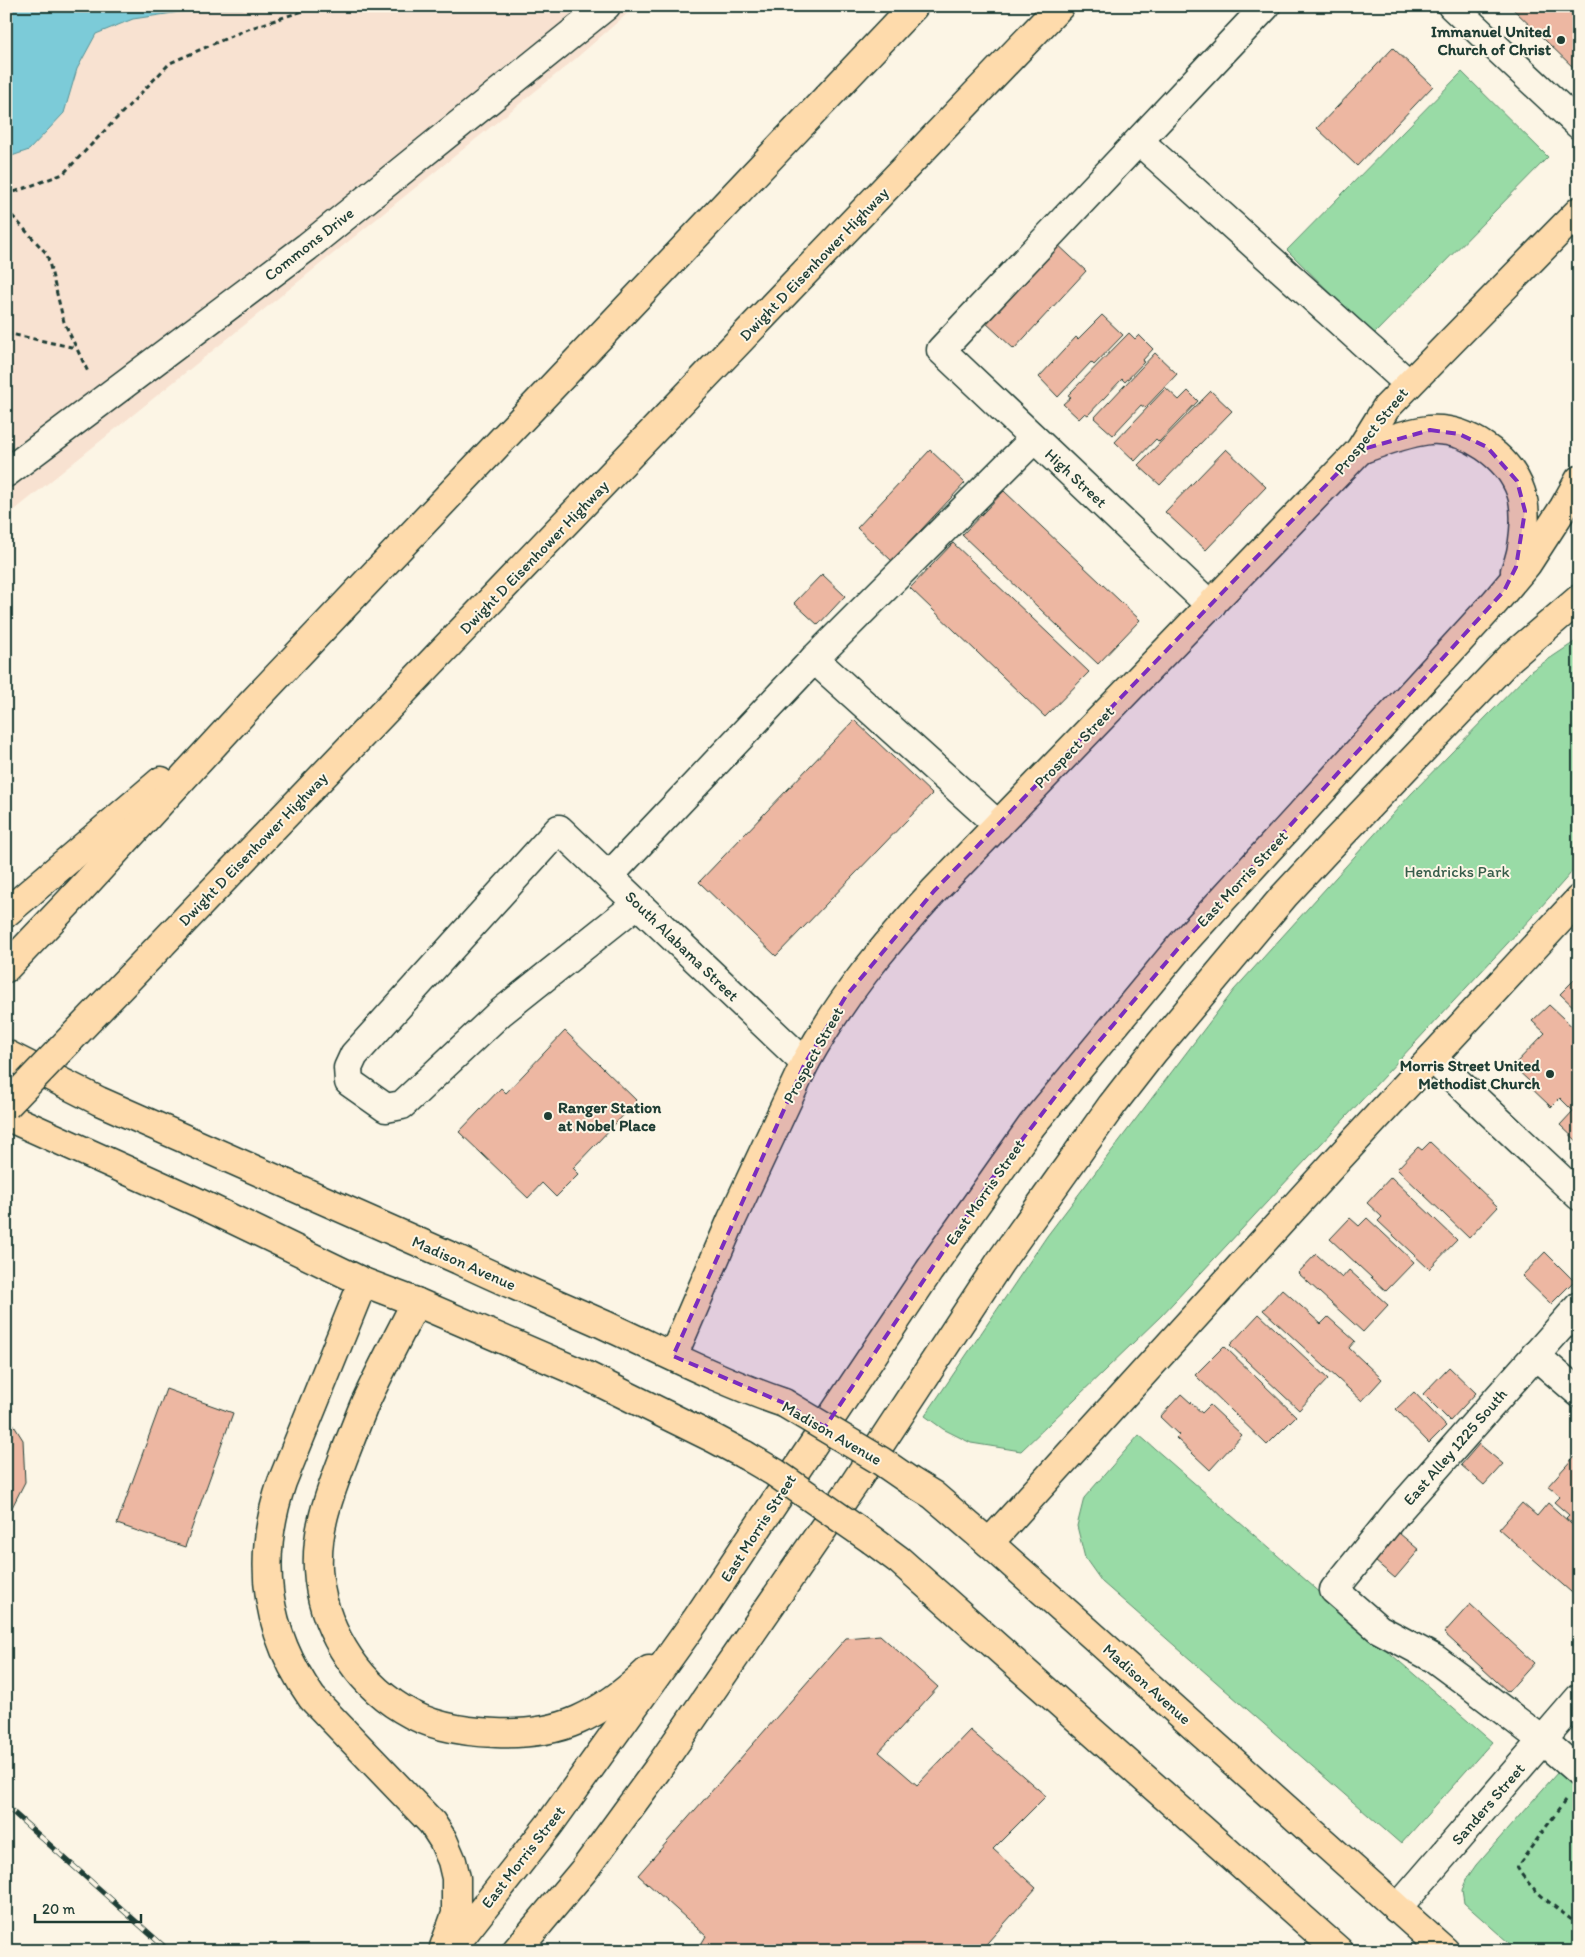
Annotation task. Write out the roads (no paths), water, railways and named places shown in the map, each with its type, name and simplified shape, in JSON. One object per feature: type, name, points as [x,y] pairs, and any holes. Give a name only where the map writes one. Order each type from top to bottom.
[{"type":"main road","points":[[6,968],[251,704],[914,6]]},
{"type":"main road","name":"Dwight D Eisenhower Highway","points":[[6,1106],[1060,6]]},
{"type":"main road","name":"Prospect Street","points":[[673,1356],[732,1219],[805,1063],[846,996],[898,929],[1360,450],[1386,408],[1579,211]]},
{"type":"main road","points":[[1360,450],[1384,441],[1430,430],[1459,434],[1486,448],[1499,458],[1517,481],[1525,511],[1523,537],[1516,567],[1504,591]]},
{"type":"main road","name":"East Morris Street","points":[[450,1951],[549,1825],[696,1620],[929,1271],[1032,1124],[1181,944],[1527,564],[1555,522],[1579,480]]},
{"type":"main road","points":[[516,1951],[584,1870],[657,1770],[854,1484],[1000,1262],[1112,1105],[1154,1051],[1284,896],[1510,658],[1579,599]]},
{"type":"main road","points":[[1510,658],[1579,615]]},
{"type":"main road","points":[[6,913],[251,704]]},
{"type":"main road","points":[[989,1543],[1579,899]]},
{"type":"main road","name":"Madison Avenue","points":[[6,1054],[99,1101],[712,1375],[784,1403],[881,1461],[933,1494],[1445,1951]]},
{"type":"main road","points":[[6,1116],[197,1202],[363,1282],[416,1302],[623,1393],[782,1477],[905,1565],[1339,1951]]},
{"type":"main road","points":[[363,1282],[282,1482],[274,1508],[266,1560],[270,1599],[283,1648],[296,1676],[312,1698],[432,1823],[443,1840],[452,1861],[456,1878],[456,1914],[443,1951]]},
{"type":"main road","points":[[416,1302],[365,1403],[322,1516],[318,1568],[323,1602],[343,1649],[362,1676],[403,1710],[432,1722],[448,1727],[480,1732],[514,1734],[530,1732],[577,1720],[606,1704],[646,1673],[696,1620]]},
{"type":"street","name":"Commons Drive","points":[[6,474],[307,247],[606,6]]},
{"type":"street","points":[[1266,6],[1139,141],[1409,384]]},
{"type":"street","points":[[1452,6],[1579,125]]},
{"type":"street","name":"High Street","points":[[1139,141],[941,350],[1211,606]]},
{"type":"street","points":[[609,876],[814,659],[1034,439]]},
{"type":"street","points":[[814,659],[998,825]]},
{"type":"street","name":"South Alabama Street","points":[[638,903],[500,1013],[402,1105],[386,1108],[350,1082],[348,1068],[354,1055],[559,829],[638,903],[805,1063]]},
{"type":"street","points":[[1432,1058],[1579,1196]]},
{"type":"street","name":"East Alley 1225 South","points":[[1542,1740],[1435,1659],[1379,1629],[1334,1590],[1397,1512],[1579,1306]]},
{"type":"street","points":[[1535,1355],[1579,1393]]},
{"type":"street","name":"Sanders Street","points":[[1398,1909],[1579,1698]]},
{"type":"street","points":[[1542,1740],[1572,1783]]},
{"type":"water","points":[[6,6],[256,6],[256,8],[200,9],[133,19],[96,34],[77,69],[64,113],[29,150],[6,158]]},
{"type":"railway","points":[[6,1806],[169,1951]]},
{"type":"place","name":"Immanuel United Church of Christ","points":[[1561,40]]},
{"type":"place","name":"Morris Street United Methodist Church","points":[[1550,1074]]},
{"type":"place","name":"Ranger Station at Nobel Place","points":[[548,1116]]},
{"type":"park label","name":"Hendricks Park","points":[[1457,871]]}]
